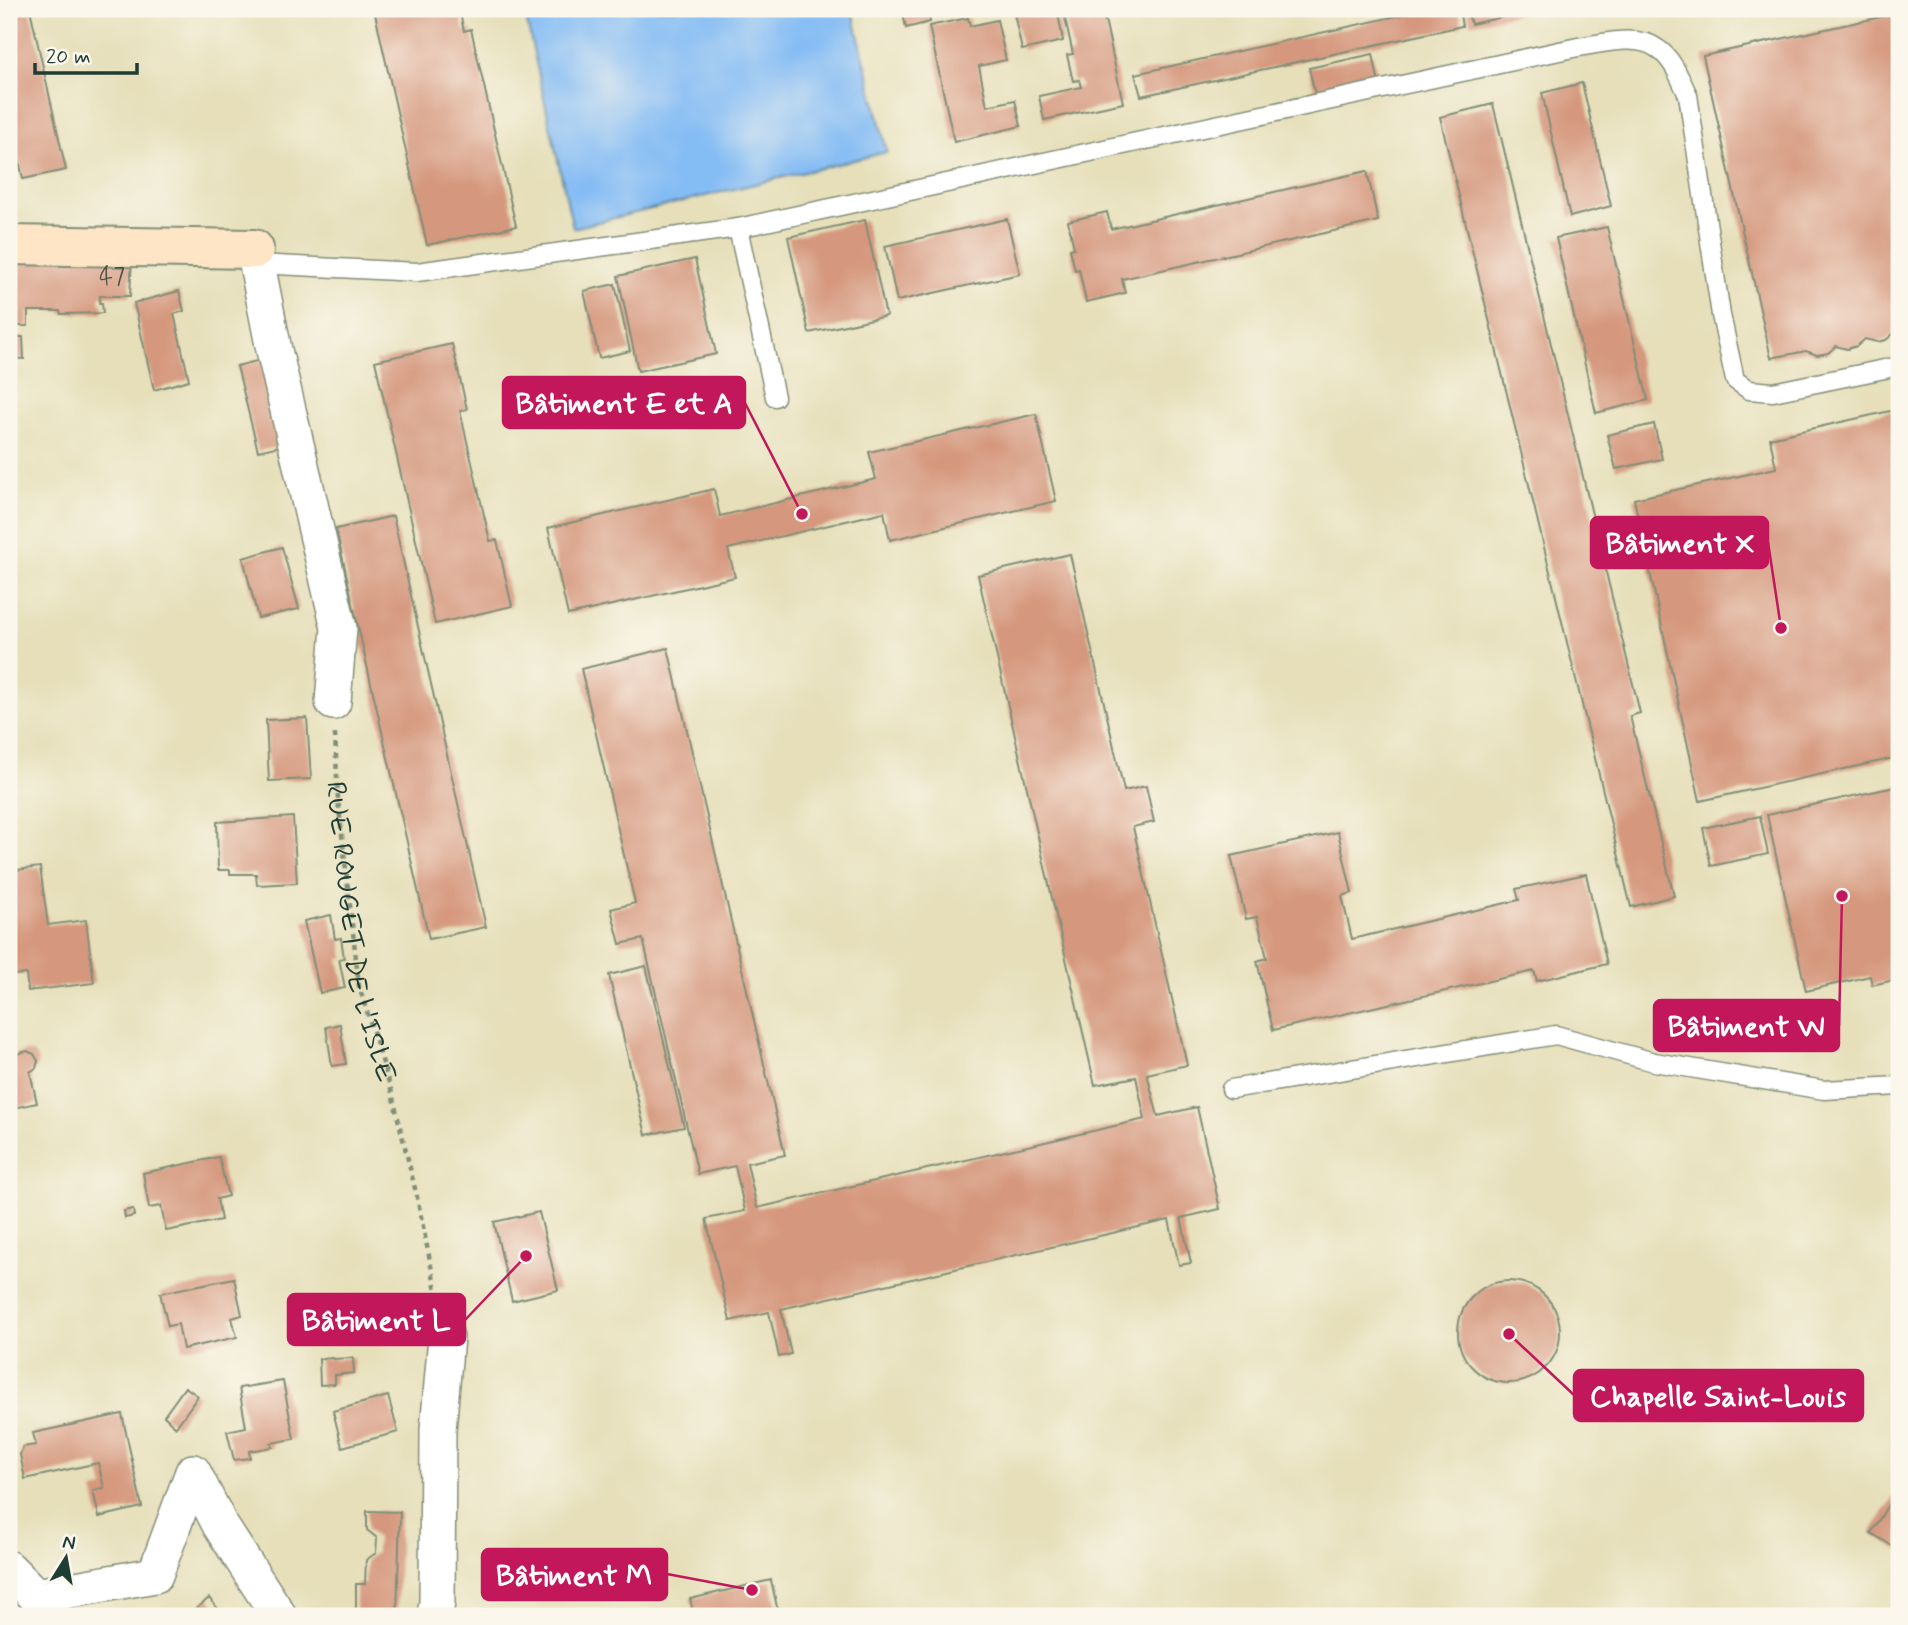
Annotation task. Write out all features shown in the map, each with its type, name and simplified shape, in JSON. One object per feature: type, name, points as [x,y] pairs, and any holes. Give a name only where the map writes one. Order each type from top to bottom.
[{"type":"street","points":[[9,245],[255,256],[339,628],[333,702]]},
{"type":"street","points":[[435,1616],[438,1430],[446,1337]]},
{"type":"street","points":[[9,1569],[36,1596],[155,1575],[193,1472],[220,1525],[279,1616]]},
{"type":"lane","points":[[255,256],[417,272],[738,228],[1577,47],[1622,41],[1658,48],[1674,67],[1688,94],[1721,314],[1735,380],[1749,390],[1773,392],[1899,366]]},
{"type":"lane","points":[[738,228],[775,397]]},
{"type":"lane","points":[[1231,1089],[1556,1035],[1654,1062],[1824,1090],[1899,1086]]},
{"type":"path","name":"RUE ROUGET DE L'ISLE","points":[[333,702],[339,812],[359,986],[391,1089],[446,1337]]},
{"type":"water","points":[[524,9],[852,9],[887,152],[573,228]]},
{"type":"building","points":[[9,9],[30,9],[66,170],[23,179],[19,160],[9,162]]},
{"type":"building","points":[[374,9],[459,9],[464,31],[471,29],[516,226],[427,245]]},
{"type":"building","points":[[902,9],[928,9],[930,22],[906,28]]},
{"type":"building","points":[[1013,9],[1073,10],[1058,13],[1063,41],[1022,50]]},
{"type":"building","points":[[1459,9],[1462,26],[1141,96],[1135,74],[1420,11]]},
{"type":"building","points":[[1467,9],[1535,9],[1535,10],[1471,24]]},
{"type":"building","points":[[1103,10],[1123,103],[1044,120],[1039,96],[1081,87],[1079,80],[1073,81],[1067,55],[1073,54],[1065,18]]},
{"type":"building","points":[[1899,13],[1899,334],[1894,333],[1886,340],[1877,342],[1865,339],[1857,346],[1847,349],[1836,346],[1828,353],[1817,355],[1806,351],[1771,358],[1703,56]]},
{"type":"building","points":[[968,18],[970,26],[997,20],[1006,60],[979,66],[987,106],[1015,100],[1021,126],[954,142],[929,26]]},
{"type":"building","points":[[1373,54],[1379,84],[1316,98],[1309,68]]},
{"type":"building","points":[[1582,83],[1611,206],[1570,217],[1542,93]]},
{"type":"building","points":[[1493,104],[1640,713],[1630,716],[1674,896],[1631,907],[1440,117]]},
{"type":"building","points":[[1367,171],[1378,221],[1122,279],[1125,293],[1086,302],[1079,269],[1075,270],[1070,249],[1074,248],[1068,221],[1107,212],[1111,229]]},
{"type":"building","points":[[1007,219],[1020,274],[897,301],[885,246]]},
{"type":"building","points":[[865,220],[886,316],[809,333],[788,237]]},
{"type":"building","points":[[1607,227],[1648,400],[1596,413],[1556,238]]},
{"type":"building","points":[[9,254],[132,256],[130,296],[100,296],[99,303],[102,303],[103,313],[61,314],[60,311],[28,311],[28,326],[12,326],[12,310],[9,310]]},
{"type":"building","points":[[695,259],[716,354],[638,371],[618,276]]},
{"type":"building","points":[[615,284],[630,351],[599,358],[584,291]]},
{"type":"building","points":[[179,291],[184,311],[174,314],[189,380],[154,390],[134,303]]},
{"type":"building","points":[[9,337],[23,337],[24,359],[9,358]]},
{"type":"building","points":[[452,344],[467,409],[460,411],[490,541],[497,540],[512,606],[435,624],[375,361]]},
{"type":"building","points":[[268,358],[289,444],[258,451],[237,366]]},
{"type":"building","points":[[1899,409],[1899,757],[1700,801],[1634,499],[1776,468],[1770,438]]},
{"type":"building","points":[[1036,414],[1056,501],[890,540],[884,512],[728,549],[735,577],[568,615],[548,528],[714,489],[720,516],[876,479],[869,452]]},
{"type":"building","points":[[1654,424],[1662,459],[1616,469],[1607,435]]},
{"type":"building","points":[[393,516],[486,927],[429,939],[336,529]]},
{"type":"building","points":[[282,547],[299,609],[258,618],[243,558]]},
{"type":"building","points":[[1070,554],[1124,791],[1146,786],[1154,822],[1133,827],[1187,1065],[1147,1074],[1158,1116],[1197,1107],[1220,1209],[1181,1218],[1191,1263],[1179,1265],[1169,1220],[781,1309],[791,1354],[779,1357],[769,1312],[730,1321],[706,1219],[745,1211],[735,1166],[698,1174],[643,939],[620,944],[611,909],[635,903],[581,669],[668,648],[785,1155],[747,1163],[757,1208],[1145,1119],[1136,1077],[1095,1085],[978,575]]},
{"type":"building","points":[[307,718],[311,779],[269,781],[266,720]]},
{"type":"building","points":[[1899,786],[1899,979],[1872,985],[1870,976],[1806,991],[1767,815]]},
{"type":"building","points":[[1760,816],[1768,854],[1711,866],[1703,828]]},
{"type":"building","points":[[293,817],[297,883],[257,885],[256,874],[230,874],[230,870],[218,870],[217,822]]},
{"type":"building","points":[[1338,832],[1352,893],[1342,896],[1352,939],[1519,900],[1516,889],[1586,874],[1607,964],[1537,981],[1534,971],[1273,1030],[1257,961],[1267,958],[1257,917],[1246,919],[1231,856]]},
{"type":"building","points":[[40,867],[48,925],[86,920],[94,983],[28,991],[26,974],[13,975],[9,939],[9,871]]},
{"type":"building","points":[[331,915],[335,939],[341,938],[344,958],[339,959],[345,988],[320,993],[304,921]]},
{"type":"building","points":[[646,966],[684,1127],[646,1135],[609,975]]},
{"type":"building","points":[[340,1024],[346,1064],[332,1066],[326,1027]]},
{"type":"building","points":[[27,1051],[34,1054],[38,1061],[36,1068],[30,1072],[37,1103],[9,1109],[9,1056]]},
{"type":"building","points":[[219,1157],[228,1196],[217,1199],[221,1220],[166,1231],[161,1206],[149,1208],[143,1173]]},
{"type":"building","points":[[133,1209],[134,1216],[125,1218],[124,1211]]},
{"type":"building","points":[[539,1212],[558,1290],[512,1301],[494,1222]]},
{"type":"building","points":[[234,1278],[242,1315],[232,1318],[237,1337],[183,1349],[178,1324],[168,1326],[160,1293]]},
{"type":"building","points":[[1509,1281],[1528,1285],[1545,1296],[1556,1313],[1560,1332],[1556,1351],[1545,1368],[1528,1379],[1509,1383],[1490,1379],[1473,1368],[1462,1351],[1458,1332],[1462,1313],[1473,1296],[1490,1285]]},
{"type":"building","points":[[353,1358],[354,1373],[335,1375],[335,1384],[320,1385],[319,1359]]},
{"type":"building","points":[[283,1381],[294,1439],[271,1443],[273,1447],[249,1451],[250,1458],[234,1460],[227,1431],[246,1427],[239,1388]]},
{"type":"building","points":[[185,1387],[198,1396],[176,1427],[164,1416]]},
{"type":"building","points":[[388,1396],[398,1432],[342,1447],[333,1411]]},
{"type":"building","points":[[122,1414],[142,1507],[99,1517],[93,1490],[104,1488],[98,1463],[25,1479],[20,1454],[23,1447],[36,1445],[33,1433]]},
{"type":"building","points":[[1899,1487],[1899,1550],[1871,1533]]},
{"type":"building","points":[[367,1511],[400,1512],[397,1616],[356,1616],[356,1584],[365,1584],[366,1560],[376,1553],[377,1538],[367,1530]]},
{"type":"building","points":[[771,1580],[779,1616],[694,1616],[690,1599]]},
{"type":"building","points":[[209,1598],[224,1616],[186,1616],[202,1604]]},
{"type":"place","name":"Bâtiment E et A","points":[[802,514]]},
{"type":"place","name":"Bâtiment X","points":[[1781,628]]},
{"type":"place","name":"Bâtiment W","points":[[1842,896]]},
{"type":"place","name":"Bâtiment L","points":[[526,1256]]},
{"type":"place","name":"Chapelle Saint-Louis","points":[[1509,1334]]},
{"type":"place","name":"Bâtiment M","points":[[752,1590]]}]
